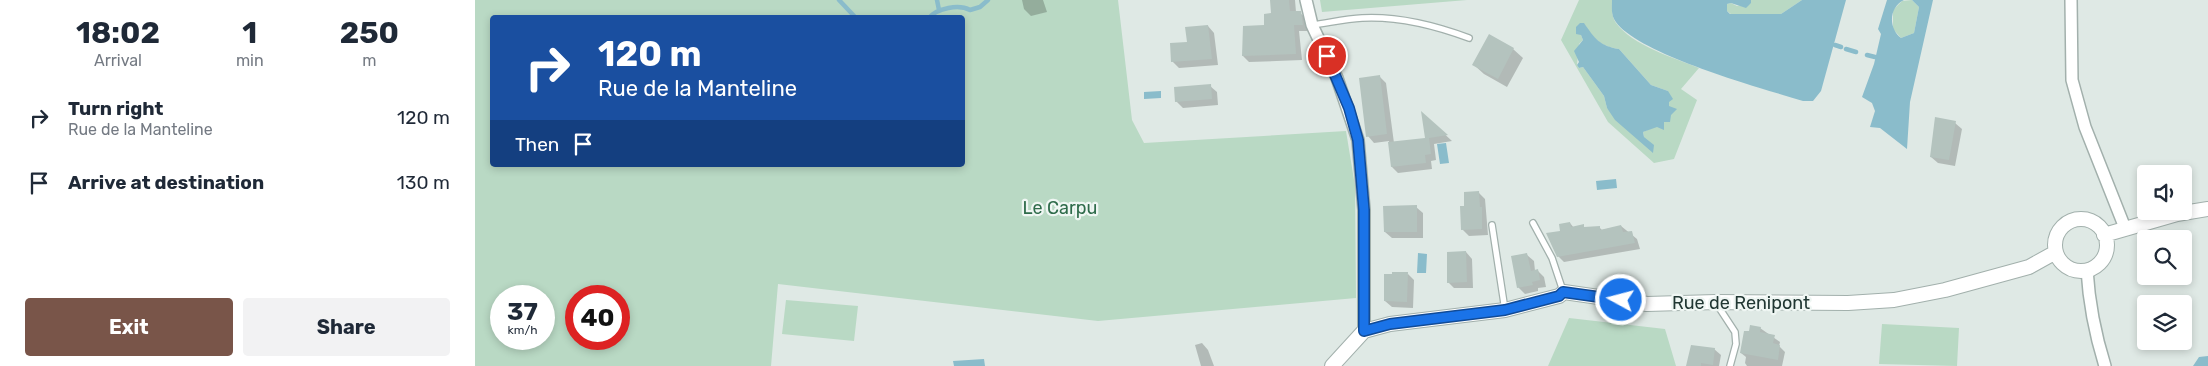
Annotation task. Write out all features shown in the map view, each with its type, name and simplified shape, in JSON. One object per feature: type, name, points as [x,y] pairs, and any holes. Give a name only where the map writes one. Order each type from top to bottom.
[{"type":"street","points":[[1306,0],[1312,25],[1337,78],[1358,140],[1364,210],[1364,331],[1333,366]]},
{"type":"street","points":[[2071,0],[2072,80],[2085,127],[2125,228]]},
{"type":"street","points":[[2104,235],[2125,228],[2208,209]]},
{"type":"street","points":[[2076,220],[2093,222],[2104,235],[2106,242],[2104,256],[2100,263],[2087,270],[2077,271],[2068,268],[2056,252],[2057,236],[2068,223],[2076,220]]},
{"type":"street","name":"Rue de Renipont","points":[[1364,331],[1390,324],[1505,310],[1559,296],[1563,292],[1647,304],[1716,302],[1848,303],[1895,300],[1945,290],[2029,267],[2056,252]]},
{"type":"street","points":[[2087,270],[2088,296],[2095,334],[2105,366]]},
{"type":"lane","points":[[1312,25],[1362,18],[1401,20],[1437,26],[1469,38]]},
{"type":"lane","points":[[1533,223],[1552,258],[1563,292]]},
{"type":"lane","points":[[1492,225],[1505,310]]},
{"type":"lane","points":[[1716,302],[1717,307],[1735,332],[1737,344],[1730,366]]},
{"type":"green space","name":"Le Carpu","points":[[475,0],[1118,0],[1132,120],[1144,143],[1346,131],[1355,186],[1356,298],[1098,321],[778,284],[771,366],[475,366]]},
{"type":"green space","points":[[1320,0],[1467,0],[1322,12]]},
{"type":"green space","points":[[1579,0],[1612,0],[1613,17],[1623,31],[1654,50],[1699,68],[1681,89],[1697,100],[1674,159],[1654,163],[1608,122],[1561,40]],"holes":[[[1584,24],[1602,44],[1619,49],[1651,85],[1668,91],[1668,107],[1665,118],[1662,122],[1643,132],[1644,137],[1654,145],[1607,108],[1604,96],[1583,67],[1579,68],[1577,65],[1579,44],[1583,40],[1581,35]]]},
{"type":"green space","points":[[1751,0],[1802,0],[1781,14],[1732,15],[1727,11],[1727,4],[1731,3],[1737,6],[1751,3]]},
{"type":"green space","points":[[1912,0],[1919,7],[1914,33],[1901,38],[1893,29],[1893,10],[1902,1]]},
{"type":"green space","points":[[786,300],[858,306],[854,341],[782,334]]},
{"type":"green space","points":[[1569,318],[1665,329],[1676,366],[1548,366]]},
{"type":"green space","points":[[1882,324],[1959,328],[1957,366],[1879,364]]},
{"type":"water","points":[[1612,0],[1751,0],[1751,3],[1746,8],[1731,3],[1727,4],[1727,11],[1730,14],[1781,14],[1802,0],[1846,0],[1821,91],[1813,101],[1803,101],[1731,79],[1671,57],[1646,44],[1626,32],[1614,19]]},
{"type":"water","points":[[1887,0],[1904,0],[1895,7],[1892,18],[1894,29],[1901,38],[1914,33],[1919,7],[1912,0],[1933,0],[1910,102],[1907,149],[1880,128],[1870,127],[1875,111],[1872,103],[1862,97],[1874,64],[1881,34],[1878,29]]},
{"type":"water","points":[[1580,23],[1584,23],[1602,44],[1619,49],[1651,85],[1668,91],[1673,99],[1669,102],[1669,106],[1677,109],[1671,115],[1670,122],[1664,122],[1664,130],[1657,127],[1643,132],[1644,137],[1654,145],[1653,153],[1615,120],[1607,108],[1604,96],[1583,67],[1579,68],[1577,65],[1579,62],[1574,51],[1583,40],[1581,35],[1576,34],[1576,27]]},
{"type":"water","points":[[1161,91],[1161,98],[1144,99],[1144,92]]},
{"type":"water","points":[[1446,143],[1449,163],[1440,164],[1437,144]]},
{"type":"water","points":[[1616,179],[1617,188],[1597,190],[1596,181]]},
{"type":"water","points":[[1418,253],[1427,254],[1426,273],[1417,273]]},
{"type":"water","points":[[2208,356],[2208,366],[2193,366],[2199,357]]},
{"type":"water","points":[[984,359],[985,366],[954,366],[953,361]]},
{"type":"building","points":[[1270,0],[1289,0],[1290,11],[1301,11],[1303,25],[1294,25],[1296,54],[1242,56],[1243,26],[1264,25],[1264,14],[1271,13]]},
{"type":"building","points":[[1208,25],[1212,59],[1171,62],[1170,43],[1187,42],[1185,27]]},
{"type":"building","points":[[1489,34],[1514,48],[1498,79],[1472,65]]},
{"type":"building","points":[[1380,75],[1387,134],[1366,137],[1359,78]]},
{"type":"building","points":[[1211,84],[1212,99],[1175,102],[1174,87]]},
{"type":"building","points":[[1421,111],[1448,135],[1429,138],[1431,154],[1425,155],[1426,163],[1391,167],[1388,142],[1425,138]]},
{"type":"building","points":[[1935,117],[1956,121],[1949,160],[1930,157]]},
{"type":"building","points":[[1479,191],[1480,207],[1482,207],[1482,229],[1461,230],[1460,206],[1464,206],[1464,192]]},
{"type":"building","points":[[1417,205],[1417,232],[1384,232],[1383,206]]},
{"type":"building","points":[[1570,222],[1571,227],[1584,224],[1584,227],[1600,226],[1600,230],[1621,225],[1623,232],[1632,231],[1635,243],[1557,257],[1546,233],[1560,231],[1559,224]]},
{"type":"building","points":[[1466,251],[1467,282],[1447,283],[1447,252]]},
{"type":"building","points":[[1527,253],[1531,271],[1538,269],[1540,280],[1532,282],[1533,285],[1517,288],[1511,256]]},
{"type":"building","points":[[1392,272],[1408,272],[1407,302],[1384,301],[1384,274],[1392,274]]},
{"type":"building","points":[[1750,325],[1761,327],[1760,332],[1775,335],[1773,343],[1780,345],[1778,360],[1740,353],[1744,331],[1749,331]]},
{"type":"building","points":[[1691,345],[1715,348],[1713,365],[1701,363],[1701,366],[1686,366]]},
{"type":"waterway","points":[[839,0],[853,15]]},
{"type":"waterway","points":[[937,0],[939,10]]},
{"type":"waterway","points":[[933,15],[943,9],[954,7],[970,10],[980,7],[988,0]]},
{"type":"waterway","points":[[1835,45],[1841,47]]},
{"type":"waterway","points":[[1846,49],[1856,52]]},
{"type":"waterway","points":[[1867,55],[1875,57]]},
{"type":"route","points":[[1327,56],[1349,108],[1358,140],[1364,210],[1364,331],[1390,324],[1505,310],[1540,302],[1559,296],[1563,292],[1621,300]]}]
